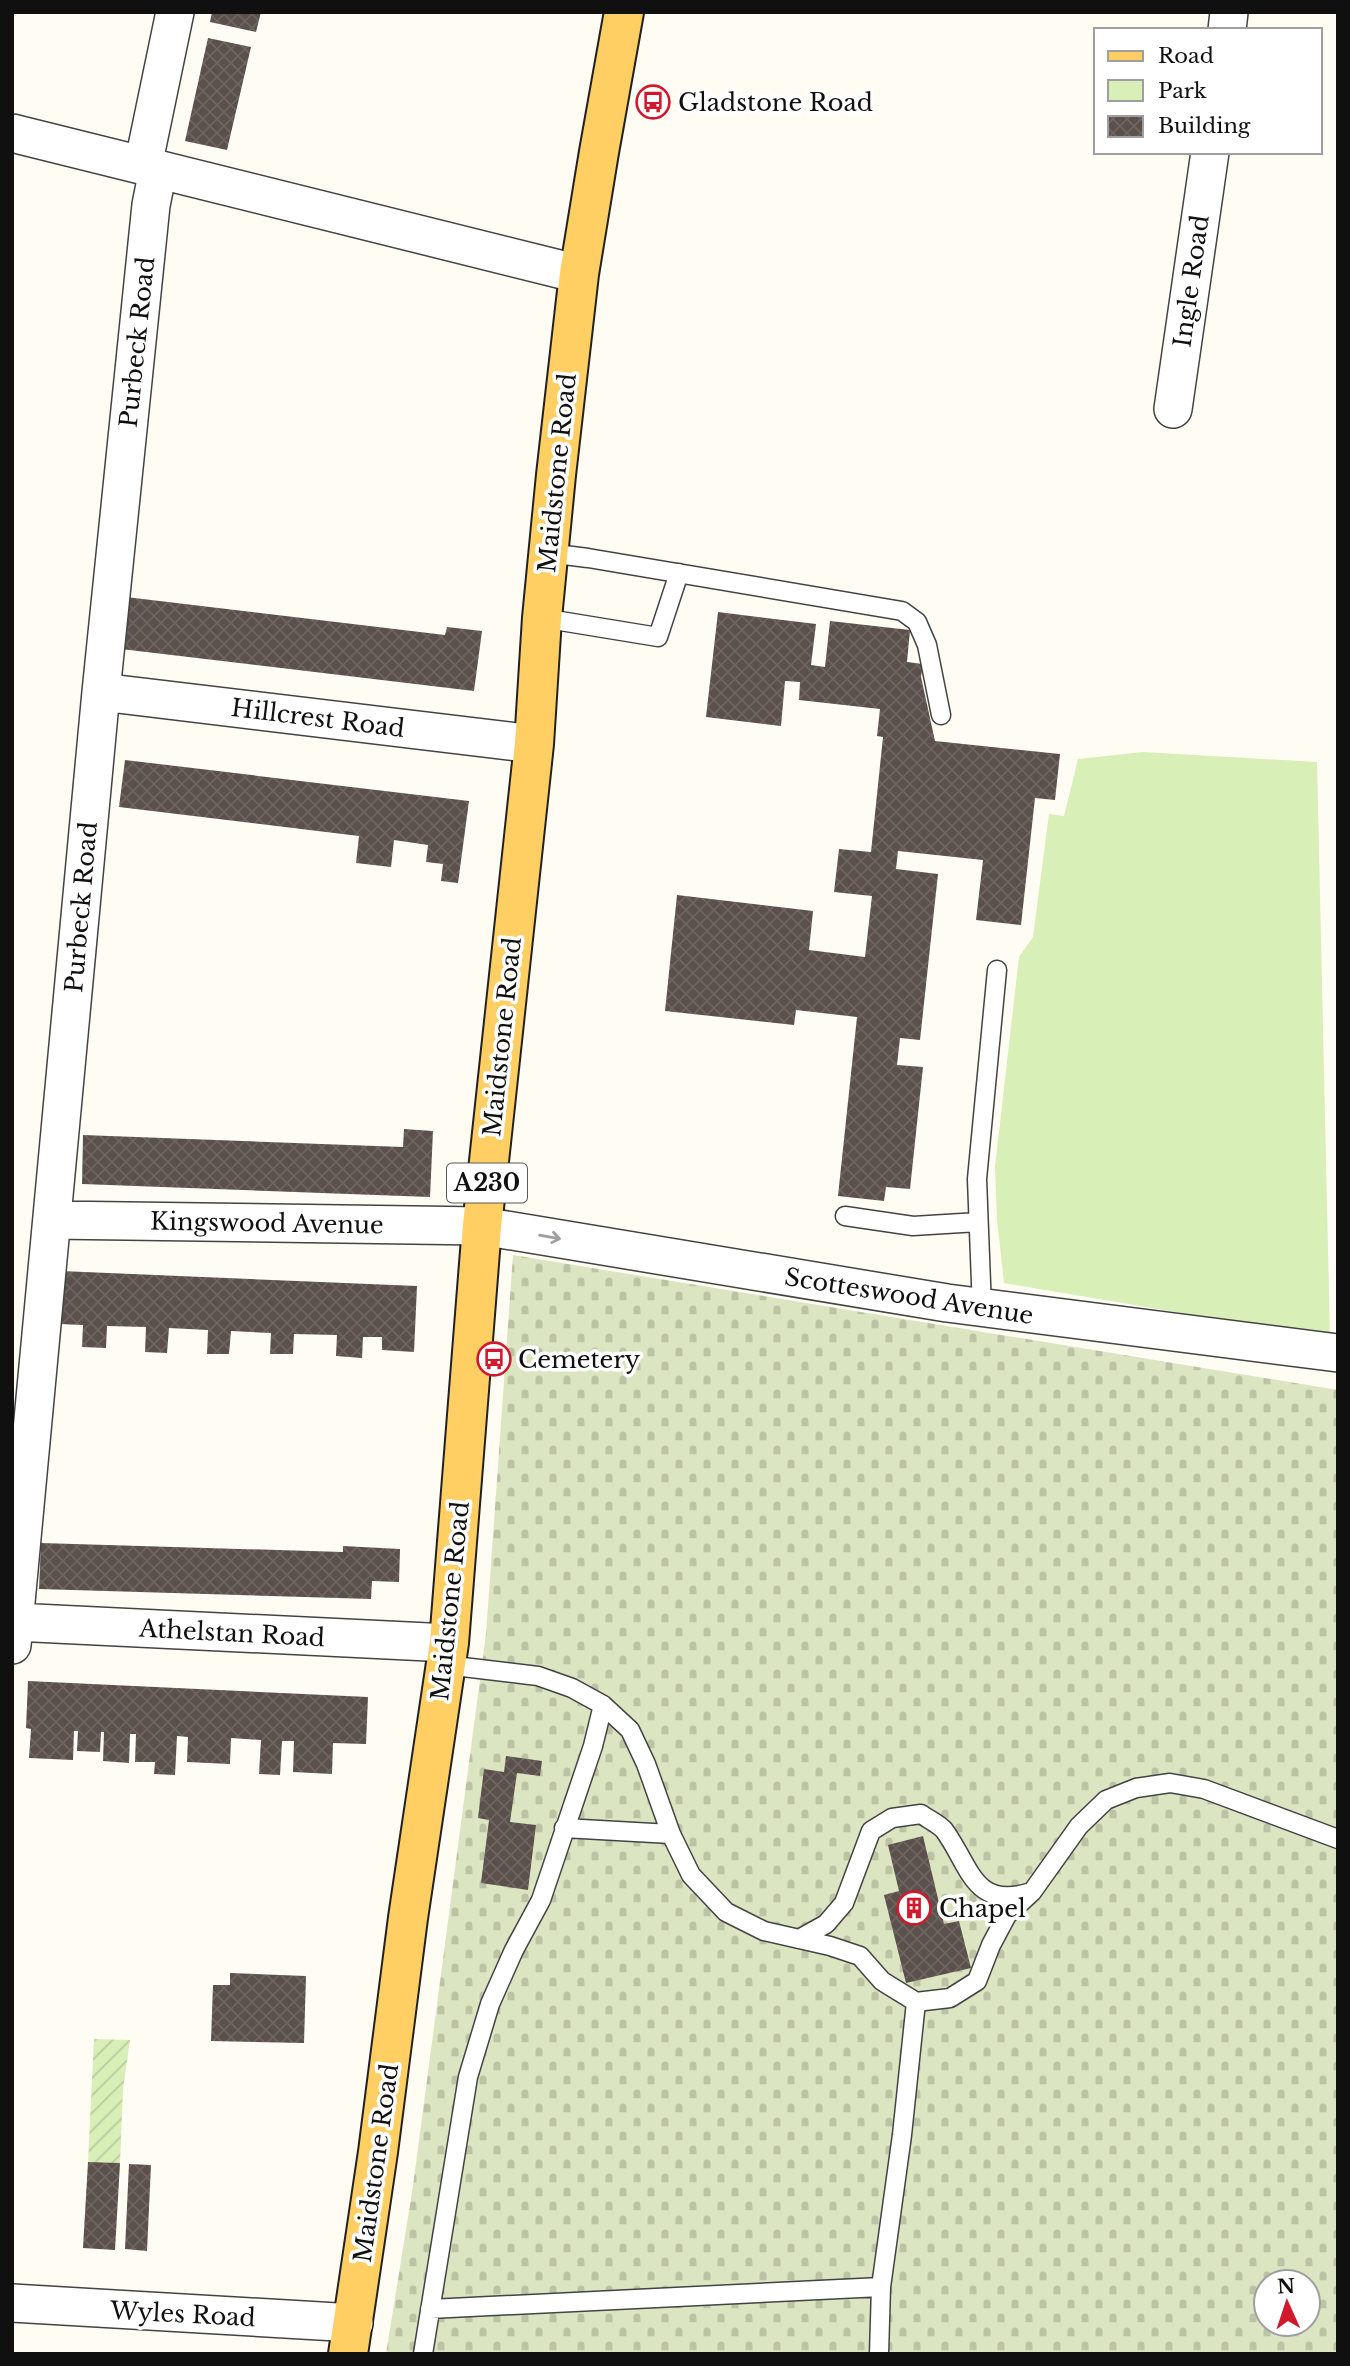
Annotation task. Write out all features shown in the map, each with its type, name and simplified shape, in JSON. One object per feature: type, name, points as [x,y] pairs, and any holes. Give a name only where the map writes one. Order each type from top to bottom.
[{"type":"main road","name":"Maidstone Road","points":[[351,2339],[447,1654],[482,1226],[534,744],[548,554],[579,274],[624,12]]},
{"type":"street","name":"Purbeck Road","points":[[13,1633],[101,692],[151,205],[151,168],[175,12]]},
{"type":"street","points":[[12,133],[579,274]]},
{"type":"street","name":"Ingle Road","points":[[1173,409],[1210,154]]},
{"type":"street","name":"Hillcrest Road","points":[[101,692],[534,744]]},
{"type":"street","name":"Kingswood Avenue","points":[[52,1220],[482,1226]]},
{"type":"street","name":"Scotteswood Avenue","points":[[482,1226],[964,1306],[1338,1353]]},
{"type":"street","name":"Athelstan Road","points":[[13,1633],[447,1654]]},
{"type":"street","name":"Wyles Road","points":[[12,2303],[351,2339]]},
{"type":"lane","points":[[548,554],[588,558],[902,611],[917,622],[927,645],[941,715]]},
{"type":"lane","points":[[542,618],[658,637],[679,573]]},
{"type":"lane","points":[[964,1306],[978,1222],[977,1179],[997,970]]},
{"type":"lane","points":[[845,1216],[913,1226],[978,1222]]},
{"type":"lane","points":[[447,1654],[538,1676],[572,1688],[603,1705],[630,1730],[646,1764],[671,1834],[691,1875],[726,1912],[764,1931],[830,1946],[860,1956],[882,1981],[916,2002],[950,1998],[977,1981],[991,1945],[1007,1915],[1032,1892],[1079,1826],[1106,1800],[1136,1788],[1170,1783],[1204,1789],[1338,1839]]},
{"type":"lane","points":[[423,2354],[468,2077],[490,2004],[514,1950],[541,1900],[593,1746],[603,1705]]},
{"type":"lane","points":[[799,1939],[826,1924],[844,1903],[871,1831],[892,1818],[921,1814],[943,1828],[978,1884],[990,1895],[1010,1898],[1032,1892]]},
{"type":"lane","points":[[564,1828],[671,1834]]},
{"type":"lane","points":[[879,2354],[881,2287],[902,2135],[916,2002]]},
{"type":"lane","points":[[430,2308],[881,2287]]},
{"type":"green space","points":[[1143,752],[1317,762],[1330,1338],[1004,1283],[995,1167],[1019,957],[1033,937],[1049,814],[1064,816],[1078,759]]},
{"type":"green space","points":[[513,1255],[1338,1390],[1338,2354],[386,2354],[413,2186],[486,1634]]},
{"type":"green space","points":[[94,2039],[130,2040],[123,2089],[120,2163],[88,2162]]},
{"type":"building","points":[[212,12],[261,12],[256,32],[210,22]]},
{"type":"building","points":[[208,38],[251,47],[227,150],[185,141]]},
{"type":"building","points":[[126,597],[445,635],[447,627],[482,631],[474,691],[121,649]]},
{"type":"building","points":[[718,612],[816,624],[811,665],[825,667],[830,621],[910,630],[907,662],[923,664],[921,677],[935,741],[1060,754],[1055,800],[1035,798],[1021,925],[976,920],[983,860],[898,851],[896,869],[938,874],[920,1040],[900,1038],[897,1065],[923,1067],[910,1189],[886,1187],[884,1201],[838,1196],[857,1017],[796,1010],[794,1025],[665,1011],[677,895],[813,911],[809,950],[865,957],[872,896],[834,892],[839,849],[871,852],[883,737],[877,736],[880,709],[799,700],[800,682],[785,681],[781,726],[706,717]]},
{"type":"building","points":[[125,760],[469,801],[458,883],[441,881],[443,864],[426,862],[428,845],[394,840],[391,867],[356,863],[359,836],[119,807]]},
{"type":"building","points":[[404,1129],[433,1131],[430,1197],[82,1184],[83,1135],[403,1147]]},
{"type":"building","points":[[61,1271],[417,1286],[414,1352],[382,1350],[382,1337],[363,1337],[362,1358],[336,1356],[337,1335],[294,1334],[293,1354],[270,1354],[271,1333],[231,1331],[229,1354],[207,1354],[208,1330],[169,1328],[167,1353],[145,1352],[146,1327],[107,1326],[106,1348],[82,1347],[83,1325],[59,1324]]},
{"type":"building","points":[[41,1543],[343,1552],[343,1546],[400,1549],[399,1582],[372,1581],[371,1599],[39,1589]]},
{"type":"building","points":[[28,1681],[368,1697],[366,1744],[333,1743],[332,1774],[293,1772],[294,1741],[282,1741],[280,1775],[259,1774],[261,1740],[231,1738],[230,1764],[187,1762],[188,1737],[177,1736],[175,1775],[154,1774],[155,1762],[135,1762],[136,1734],[130,1734],[129,1763],[103,1761],[104,1732],[101,1732],[100,1752],[77,1751],[78,1731],[74,1731],[73,1760],[29,1758],[31,1729],[26,1728]]},
{"type":"building","points":[[506,1756],[542,1761],[540,1776],[517,1773],[510,1822],[536,1825],[528,1890],[481,1883],[489,1820],[478,1818],[484,1769],[504,1772]]},
{"type":"building","name":"Chapel","points":[[923,1836],[944,1924],[959,1921],[971,1968],[906,1983],[884,1895],[899,1891],[888,1845]]},
{"type":"building","points":[[230,1973],[306,1976],[304,2043],[211,2041],[213,1985],[230,1985]]},
{"type":"building","points":[[88,2162],[120,2163],[115,2250],[83,2248]]},
{"type":"building","points":[[129,2164],[151,2165],[147,2251],[125,2249]]},
{"type":"place","name":"Gladstone Road","points":[[653,102]]},
{"type":"place","name":"Cemetery","points":[[494,1359]]},
{"type":"place","name":"Chapel","points":[[914,1908]]}]
